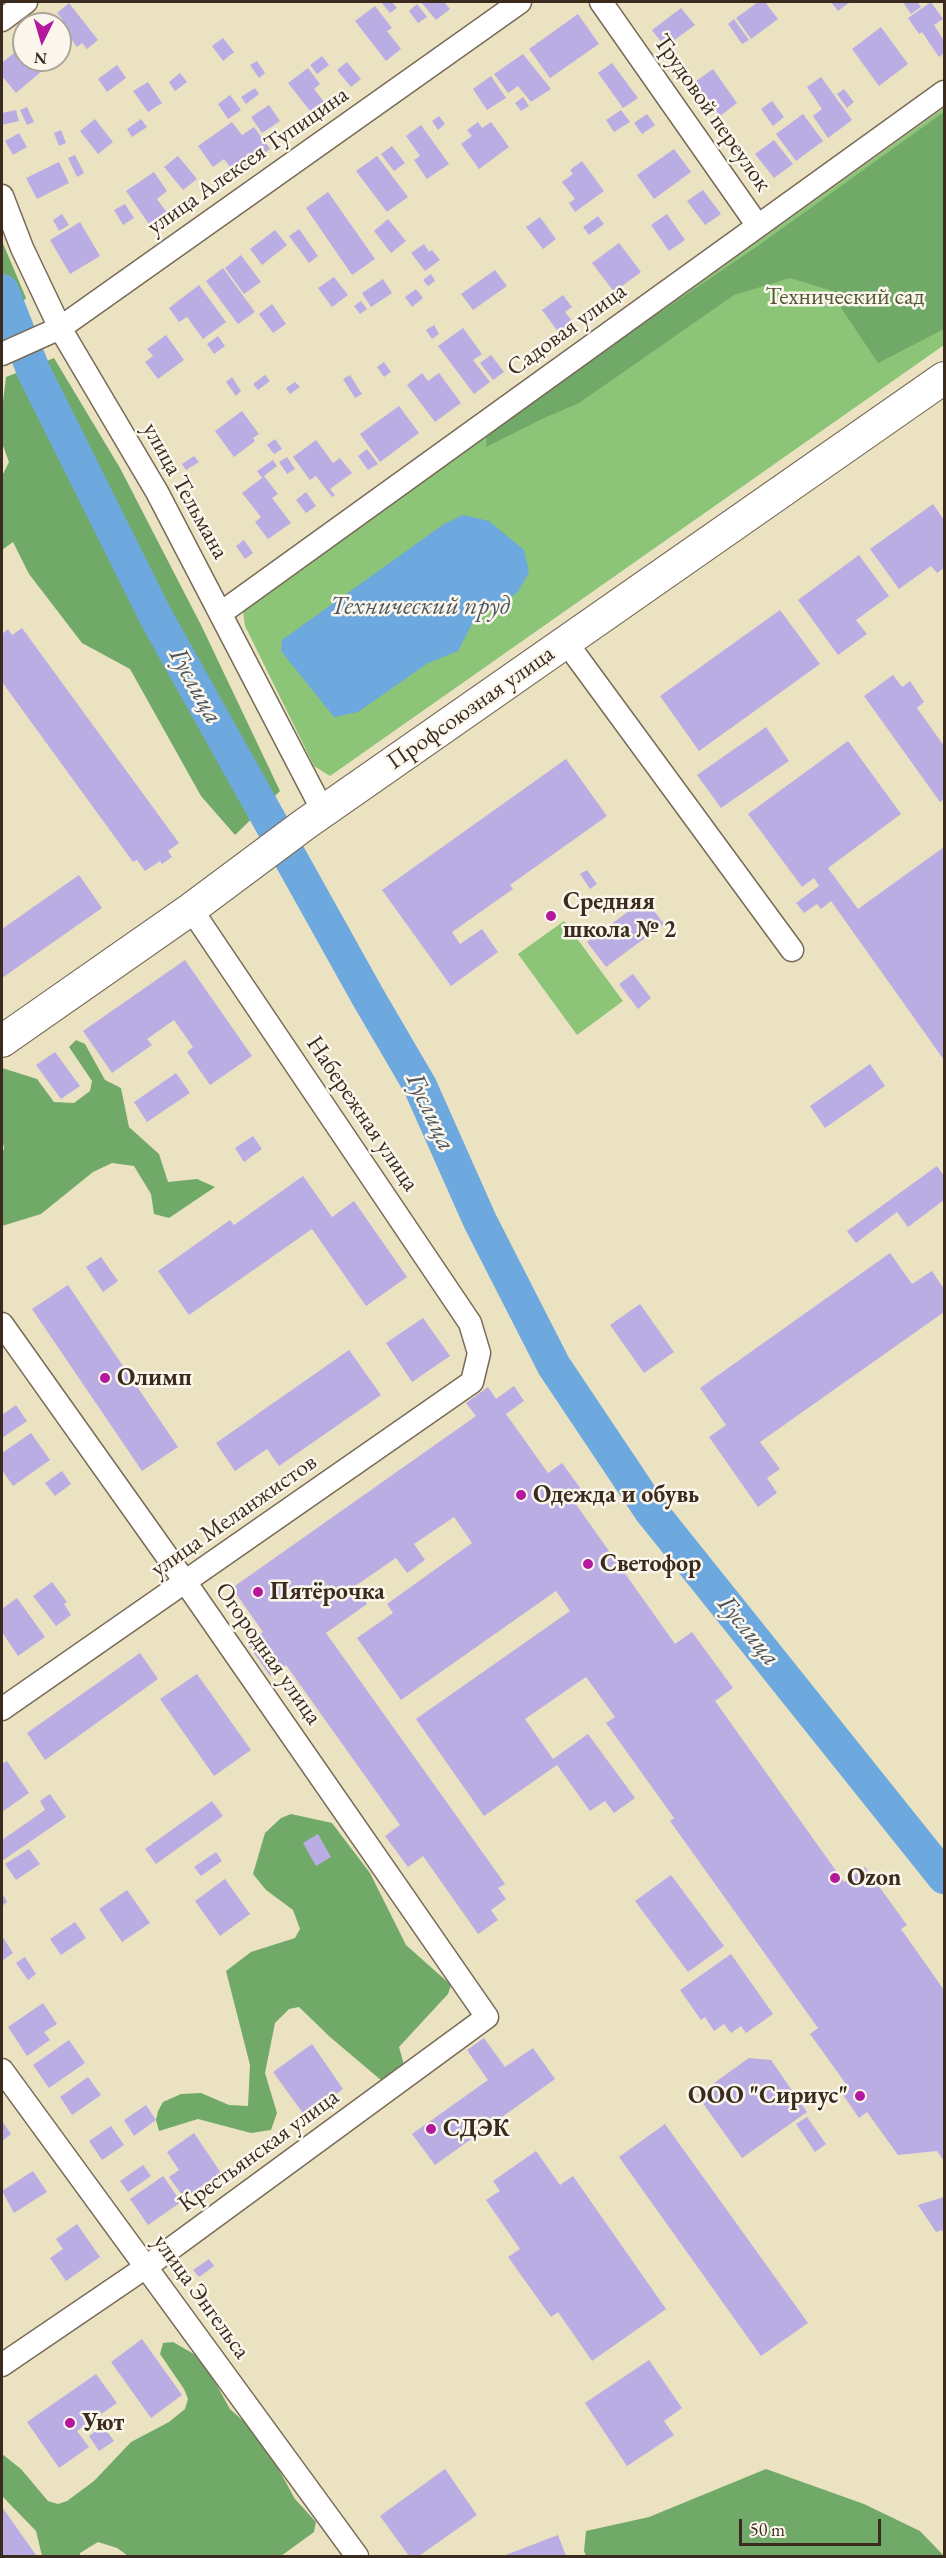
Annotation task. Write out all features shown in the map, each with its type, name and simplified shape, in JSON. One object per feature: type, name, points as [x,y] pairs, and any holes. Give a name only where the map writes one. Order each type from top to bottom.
[{"type":"main road","name":"Профсоюзная улица","points":[[2,1041],[191,909],[311,819],[945,378]]},
{"type":"street","points":[[2,20],[26,2]]},
{"type":"street","name":"улица Алексея Тупицина","points":[[2,354],[50,332],[520,2]]},
{"type":"street","name":"Трудовой переулок","points":[[602,2],[758,226]]},
{"type":"street","name":"Садовая улица","points":[[221,613],[945,92]]},
{"type":"street","name":"улица Тельмана","points":[[2,196],[50,332],[158,492],[221,613],[311,819]]},
{"type":"street","points":[[566,642],[792,950]]},
{"type":"street","name":"Набережная улица","points":[[191,909],[470,1323],[479,1353]]},
{"type":"street","name":"Огородная улица","points":[[2,1324],[186,1583],[487,2017]]},
{"type":"street","name":"улица Меланжистов","points":[[2,1709],[472,1382],[479,1353]]},
{"type":"street","name":"Крестьянская улица","points":[[2,2365],[146,2267],[487,2017]]},
{"type":"street","name":"улица Энгельса","points":[[2,2070],[357,2556]]},
{"type":"green space","name":"Технический сад","points":[[944,108],[944,345],[330,776],[314,766],[245,626],[243,611]]},
{"type":"green space","points":[[944,112],[944,329],[878,363],[829,290],[790,278],[734,295],[579,403],[486,447],[487,429],[755,248]]},
{"type":"green space","points":[[2,241],[26,298],[2,328]]},
{"type":"green space","points":[[54,358],[120,468],[202,627],[280,791],[235,835],[201,796],[130,669],[82,643],[29,574],[13,542],[2,550],[2,476],[9,462],[2,443],[2,410],[6,377]]},
{"type":"green space","points":[[564,921],[623,1001],[577,1035],[518,954]]},
{"type":"green space","points":[[76,1040],[85,1044],[105,1080],[121,1088],[129,1127],[159,1154],[168,1182],[197,1179],[215,1187],[169,1218],[154,1214],[151,1194],[134,1166],[112,1163],[93,1172],[41,1214],[2,1226],[2,1152],[4,1149],[2,1068],[37,1079],[54,1102],[74,1103],[90,1091],[92,1081],[69,1047]]},
{"type":"green space","points":[[291,1814],[332,1823],[370,1873],[406,1945],[451,1985],[448,1994],[399,2047],[406,2072],[382,2081],[299,2007],[289,2009],[275,2023],[265,2073],[277,2113],[271,2130],[251,2133],[198,2119],[159,2131],[156,2120],[163,2102],[181,2094],[201,2093],[229,2105],[248,2106],[250,2065],[226,1971],[251,1952],[295,1938],[300,1929],[293,1910],[266,1890],[253,1874],[265,1833],[281,1818]]},
{"type":"green space","points":[[173,2342],[199,2357],[230,2409],[261,2437],[295,2499],[316,2522],[314,2532],[281,2556],[128,2556],[117,2548],[98,2542],[80,2553],[80,2556],[42,2556],[36,2531],[2,2496],[2,2454],[21,2469],[48,2501],[58,2504],[67,2501],[94,2481],[131,2442],[169,2422],[185,2409],[188,2399],[184,2389],[160,2354],[163,2343]]},
{"type":"green space","points":[[766,2469],[864,2504],[920,2531],[944,2556],[586,2556],[584,2551],[586,2531],[649,2517]]},
{"type":"water","name":"Технический пруд","points":[[463,515],[489,521],[524,550],[529,572],[518,592],[473,622],[458,651],[428,663],[358,712],[334,717],[281,651],[282,640],[444,524]]},
{"type":"building","points":[[381,2],[392,2],[397,8],[390,13]]},
{"type":"building","points":[[421,2],[444,2],[450,9],[436,20]]},
{"type":"building","points":[[758,2],[765,2],[778,19],[751,39],[736,18]]},
{"type":"building","points":[[831,2],[850,2],[838,11]]},
{"type":"building","points":[[903,2],[917,2],[921,7],[911,14]]},
{"type":"building","points":[[931,2],[943,19],[934,25],[944,41],[944,53],[939,57],[922,32],[919,34],[908,18]]},
{"type":"building","points":[[69,3],[98,40],[87,49],[82,43],[77,47],[72,40],[72,12],[58,12]]},
{"type":"building","points":[[417,4],[427,17],[418,23],[409,11]]},
{"type":"building","points":[[375,6],[392,28],[387,31],[401,49],[386,61],[355,21]]},
{"type":"building","points":[[681,8],[695,25],[665,47],[652,30]]},
{"type":"building","points":[[578,14],[599,44],[550,78],[529,49]]},
{"type":"building","points":[[734,19],[749,40],[742,44],[728,24]]},
{"type":"building","points":[[881,27],[908,64],[879,86],[852,49]]},
{"type":"building","points":[[223,38],[234,52],[223,61],[212,46]]},
{"type":"building","points":[[523,54],[551,89],[531,102],[518,86],[508,93],[494,74]]},
{"type":"building","points":[[12,55],[12,72],[41,72],[16,93],[2,76],[2,63]]},
{"type":"building","points":[[322,56],[329,65],[317,74],[310,65]]},
{"type":"building","points":[[257,61],[265,73],[259,78],[250,65]]},
{"type":"building","points":[[347,62],[361,79],[351,87],[337,70]]},
{"type":"building","points":[[612,63],[638,98],[623,108],[598,73]]},
{"type":"building","points":[[117,65],[126,78],[107,92],[98,79]]},
{"type":"building","points":[[308,68],[320,84],[314,89],[327,106],[314,116],[288,83]]},
{"type":"building","points":[[713,69],[737,103],[720,116],[717,112],[714,114],[692,84]]},
{"type":"building","points":[[180,73],[187,82],[175,91],[169,82]]},
{"type":"building","points":[[491,76],[506,98],[487,110],[473,89]]},
{"type":"building","points":[[821,77],[852,120],[828,138],[813,116],[822,109],[807,87]]},
{"type":"building","points":[[148,82],[162,103],[148,112],[133,91]]},
{"type":"building","points":[[255,88],[259,94],[246,104],[241,97]]},
{"type":"building","points":[[844,89],[854,102],[847,108],[837,94]]},
{"type":"building","points":[[230,95],[241,110],[228,119],[218,104]]},
{"type":"building","points":[[523,97],[529,106],[521,111],[515,103]]},
{"type":"building","points":[[772,101],[784,117],[773,126],[761,109]]},
{"type":"building","points":[[269,105],[280,121],[262,133],[251,117]]},
{"type":"building","points":[[27,107],[34,122],[27,125],[20,110]]},
{"type":"building","points":[[16,110],[19,121],[2,125],[2,113]]},
{"type":"building","points":[[621,110],[630,122],[614,132],[606,120]]},
{"type":"building","points":[[647,114],[655,125],[642,134],[634,123]]},
{"type":"building","points":[[803,114],[823,141],[796,161],[776,134]]},
{"type":"building","points":[[439,116],[445,124],[438,130],[432,121]]},
{"type":"building","points":[[95,119],[113,142],[98,154],[80,131]]},
{"type":"building","points":[[141,119],[147,127],[132,137],[127,129]]},
{"type":"building","points":[[232,122],[242,135],[254,127],[270,149],[235,174],[224,159],[213,167],[198,146]]},
{"type":"building","points":[[478,122],[482,128],[491,122],[509,147],[479,169],[461,144],[472,136],[467,130]]},
{"type":"building","points":[[421,125],[449,164],[427,179],[414,160],[420,156],[406,136]]},
{"type":"building","points":[[61,130],[66,143],[59,146],[54,133]]},
{"type":"building","points":[[19,133],[27,147],[13,155],[5,141]]},
{"type":"building","points":[[774,140],[793,164],[774,178],[755,154]]},
{"type":"building","points":[[392,146],[405,163],[394,171],[381,154]]},
{"type":"building","points":[[674,149],[691,172],[654,199],[637,175]]},
{"type":"building","points":[[75,155],[84,173],[77,177],[68,158]]},
{"type":"building","points":[[178,156],[197,179],[183,190],[164,167]]},
{"type":"building","points":[[377,156],[408,197],[387,212],[356,171]]},
{"type":"building","points":[[582,161],[604,191],[575,212],[569,203],[575,199],[562,182],[573,174],[570,170]]},
{"type":"building","points":[[59,162],[69,183],[37,199],[26,178]]},
{"type":"building","points":[[154,172],[167,191],[157,199],[171,218],[153,230],[126,191]]},
{"type":"building","points":[[703,190],[721,214],[705,225],[687,201]]},
{"type":"building","points":[[328,192],[375,259],[352,275],[306,208]]},
{"type":"building","points":[[125,204],[134,218],[123,225],[114,210]]},
{"type":"building","points":[[62,214],[69,225],[59,231],[53,220]]},
{"type":"building","points":[[667,214],[685,240],[669,251],[651,225]]},
{"type":"building","points":[[598,216],[604,224],[589,235],[583,227]]},
{"type":"building","points":[[540,217],[556,239],[543,249],[526,227]]},
{"type":"building","points":[[388,219],[406,241],[391,253],[374,231]]},
{"type":"building","points":[[80,222],[100,256],[70,274],[50,240]]},
{"type":"building","points":[[299,229],[318,256],[309,263],[289,236]]},
{"type":"building","points":[[275,230],[287,245],[262,265],[250,249]]},
{"type":"building","points":[[619,243],[641,272],[614,292],[592,263]]},
{"type":"building","points":[[424,244],[429,252],[432,250],[440,260],[425,271],[411,253]]},
{"type":"building","points":[[241,255],[261,282],[244,294],[225,268]]},
{"type":"building","points":[[223,268],[255,312],[238,324],[206,281]]},
{"type":"building","points":[[495,270],[507,286],[473,310],[461,294]]},
{"type":"building","points":[[431,274],[435,281],[428,286],[423,280]]},
{"type":"building","points":[[334,277],[348,295],[332,307],[318,288]]},
{"type":"building","points":[[383,279],[392,293],[371,307],[362,293]]},
{"type":"building","points":[[199,285],[226,322],[203,339],[187,317],[179,322],[169,308]]},
{"type":"building","points":[[416,289],[423,298],[412,307],[405,297]]},
{"type":"building","points":[[563,295],[572,307],[565,312],[573,322],[559,333],[542,310]]},
{"type":"building","points":[[361,301],[367,309],[360,314],[354,306]]},
{"type":"building","points":[[272,304],[286,324],[273,333],[259,314]]},
{"type":"building","points":[[434,325],[439,334],[432,339],[426,330]]},
{"type":"building","points":[[463,328],[482,354],[473,360],[490,382],[474,394],[438,346]]},
{"type":"building","points":[[166,335],[184,360],[158,379],[145,362],[153,356],[147,349]]},
{"type":"building","points":[[218,336],[225,346],[214,354],[207,344]]},
{"type":"building","points":[[491,355],[504,372],[493,380],[480,363]]},
{"type":"building","points":[[384,362],[391,372],[384,377],[377,367]]},
{"type":"building","points":[[422,373],[428,381],[439,373],[461,403],[435,422],[407,385]]},
{"type":"building","points":[[265,375],[270,381],[258,390],[253,384]]},
{"type":"building","points":[[350,375],[362,394],[355,398],[343,379]]},
{"type":"building","points":[[232,377],[241,391],[236,396],[226,382]]},
{"type":"building","points":[[295,382],[300,387],[290,394],[286,388]]},
{"type":"building","points":[[399,406],[419,433],[380,462],[360,434]]},
{"type":"building","points":[[242,411],[259,434],[253,438],[255,441],[234,457],[215,431]]},
{"type":"building","points":[[275,439],[282,449],[274,454],[267,445]]},
{"type":"building","points":[[316,440],[333,463],[340,458],[352,473],[330,489],[335,495],[332,497],[316,476],[310,480],[293,457]]},
{"type":"building","points":[[367,449],[378,464],[368,470],[358,456]]},
{"type":"building","points":[[194,456],[199,462],[186,470],[182,464]]},
{"type":"building","points":[[287,457],[295,469],[287,474],[279,462]]},
{"type":"building","points":[[273,460],[277,466],[264,476],[278,494],[272,498],[291,523],[268,539],[255,522],[261,517],[242,493],[262,478],[257,471]]},
{"type":"building","points":[[306,492],[316,506],[306,513],[296,500]]},
{"type":"building","points":[[933,504],[944,520],[944,568],[937,573],[931,566],[899,589],[870,549]]},
{"type":"building","points":[[244,540],[253,553],[245,559],[236,546]]},
{"type":"building","points":[[859,555],[889,596],[856,620],[867,634],[838,655],[798,600]]},
{"type":"building","points":[[780,610],[820,664],[699,751],[660,696]]},
{"type":"building","points":[[22,628],[179,843],[168,851],[172,857],[162,864],[160,861],[145,871],[137,860],[133,862],[2,682],[2,634],[8,629],[12,635]]},
{"type":"building","points":[[893,675],[902,687],[910,681],[924,702],[917,708],[944,746],[944,799],[940,802],[864,696]]},
{"type":"building","points":[[766,727],[789,761],[721,808],[697,775]]},
{"type":"building","points":[[848,741],[901,814],[828,868],[858,909],[944,847],[944,1060],[831,901],[821,909],[817,904],[804,913],[796,903],[819,886],[814,878],[802,887],[748,814]]},
{"type":"building","points":[[566,759],[607,816],[510,885],[513,889],[452,932],[460,944],[482,929],[498,952],[451,986],[382,890]]},
{"type":"building","points":[[587,870],[597,884],[590,889],[580,874]]},
{"type":"building","points":[[79,875],[102,908],[2,978],[2,929]]},
{"type":"building","points":[[645,899],[664,924],[606,967],[587,942]]},
{"type":"building","points":[[185,960],[252,1056],[210,1085],[187,1052],[193,1047],[174,1020],[147,1039],[152,1045],[112,1073],[83,1031]]},
{"type":"building","points":[[633,974],[651,998],[638,1009],[619,984]]},
{"type":"building","points":[[55,1052],[80,1086],[61,1099],[36,1065]]},
{"type":"building","points":[[870,1064],[885,1086],[825,1128],[810,1106]]},
{"type":"building","points":[[176,1073],[190,1093],[147,1122],[134,1102]]},
{"type":"building","points":[[253,1136],[262,1149],[244,1162],[235,1148]]},
{"type":"building","points":[[937,1166],[944,1176],[944,1200],[908,1227],[897,1212],[856,1243],[847,1231]]},
{"type":"building","points":[[303,1176],[332,1217],[354,1201],[407,1277],[366,1306],[312,1229],[189,1315],[158,1271],[230,1220],[234,1225]]},
{"type":"building","points":[[890,1253],[912,1284],[932,1271],[944,1289],[944,1312],[760,1442],[780,1469],[767,1478],[777,1493],[758,1507],[709,1437],[726,1425],[700,1388]]},
{"type":"building","points":[[101,1257],[118,1281],[103,1292],[86,1267]]},
{"type":"building","name":"Олимп","points":[[68,1285],[178,1447],[142,1471],[32,1309]]},
{"type":"building","points":[[640,1304],[674,1352],[644,1373],[610,1325]]},
{"type":"building","points":[[423,1318],[450,1356],[412,1382],[386,1343]]},
{"type":"building","points":[[349,1350],[381,1395],[279,1466],[267,1449],[235,1471],[216,1443]]},
{"type":"building","points":[[514,1386],[524,1401],[506,1414],[548,1473],[562,1463],[581,1489],[570,1496],[675,1644],[692,1632],[733,1688],[715,1701],[844,1882],[865,1867],[907,1925],[901,1929],[944,1990],[944,2161],[937,2151],[898,2155],[867,2112],[859,2118],[839,2089],[846,2084],[810,2034],[818,2028],[670,1821],[674,1818],[606,1723],[615,1717],[586,1677],[525,1719],[553,1759],[588,1734],[635,1798],[614,1813],[605,1801],[590,1811],[557,1765],[484,1816],[416,1719],[570,1611],[556,1591],[401,1700],[357,1638],[393,1613],[387,1604],[472,1543],[454,1517],[414,1544],[425,1560],[407,1573],[396,1558],[355,1586],[367,1604],[326,1633],[505,1884],[498,1888],[506,1899],[491,1910],[498,1920],[478,1934],[423,1856],[408,1867],[385,1836],[400,1825],[286,1665],[270,1676],[247,1643],[263,1632],[232,1588],[476,1416],[466,1403],[488,1387],[496,1399]]},
{"type":"building","points":[[16,1405],[27,1421],[2,1438],[2,1415]]},
{"type":"building","points":[[31,1433],[50,1460],[13,1486],[2,1470],[2,1453]]},
{"type":"building","points":[[62,1471],[71,1484],[55,1496],[45,1483]]},
{"type":"building","points":[[52,1582],[67,1602],[64,1604],[71,1615],[56,1626],[33,1596]]},
{"type":"building","points":[[17,1598],[45,1637],[18,1656],[2,1632],[2,1609]]},
{"type":"building","points":[[140,1653],[158,1679],[45,1760],[27,1733]]},
{"type":"building","points":[[197,1674],[251,1750],[214,1776],[160,1699]]},
{"type":"building","points":[[7,1761],[29,1793],[2,1812],[2,1764]]},
{"type":"building","points":[[50,1794],[66,1817],[2,1861],[2,1840],[45,1810],[40,1801]]},
{"type":"building","points":[[212,1801],[223,1816],[156,1864],[145,1849]]},
{"type":"building","points":[[318,1834],[331,1857],[316,1866],[303,1843]]},
{"type":"building","points":[[29,1849],[40,1864],[16,1880],[5,1864]]},
{"type":"building","points":[[216,1852],[222,1861],[201,1876],[194,1867]]},
{"type":"building","points":[[671,1875],[724,1946],[688,1972],[635,1901]]},
{"type":"building","points":[[225,1879],[250,1914],[220,1936],[195,1901]]},
{"type":"building","points":[[127,1890],[150,1923],[122,1942],[99,1909]]},
{"type":"building","points":[[2,1893],[7,1902],[2,1906]]},
{"type":"building","points":[[75,1922],[86,1938],[61,1955],[50,1939]]},
{"type":"building","points":[[2,1936],[13,1953],[2,1961]]},
{"type":"building","points":[[731,1954],[773,2014],[746,2033],[741,2026],[731,2033],[724,2024],[714,2031],[705,2017],[701,2020],[680,1990]]},
{"type":"building","points":[[25,1957],[36,1974],[28,1980],[16,1963]]},
{"type":"building","points":[[43,2003],[57,2024],[44,2032],[50,2040],[27,2056],[8,2027]]},
{"type":"building","points":[[484,2038],[505,2067],[533,2048],[555,2079],[435,2165],[412,2134],[488,2080],[467,2050]]},
{"type":"building","points":[[69,2040],[85,2063],[49,2088],[33,2065]]},
{"type":"building","points":[[312,2044],[343,2089],[305,2116],[273,2072]]},
{"type":"building","points":[[749,2058],[771,2060],[807,2112],[742,2158],[697,2095]]},
{"type":"building","points":[[88,2077],[101,2095],[72,2115],[60,2097]]},
{"type":"building","points":[[146,2105],[156,2120],[134,2136],[124,2120]]},
{"type":"building","points":[[807,2117],[826,2144],[815,2152],[796,2124]]},
{"type":"building","points":[[2,2121],[11,2134],[2,2141]]},
{"type":"building","points":[[665,2124],[808,2323],[761,2356],[619,2157]]},
{"type":"building","points":[[111,2126],[124,2145],[102,2160],[89,2141]]},
{"type":"building","points":[[194,2133],[221,2173],[184,2198],[169,2177],[179,2170],[167,2152]]},
{"type":"building","points":[[536,2151],[560,2185],[573,2176],[666,2309],[592,2361],[558,2312],[551,2317],[508,2257],[520,2249],[486,2200],[500,2191],[493,2181]]},
{"type":"building","points":[[143,2165],[151,2176],[128,2192],[120,2181]]},
{"type":"building","points":[[33,2171],[47,2192],[14,2213],[2,2191]]},
{"type":"building","points":[[163,2176],[181,2202],[148,2225],[130,2199]]},
{"type":"building","points":[[944,2197],[944,2234],[942,2230],[936,2232],[918,2205]]},
{"type":"building","points":[[77,2224],[100,2257],[66,2281],[50,2258],[63,2249],[56,2239]]},
{"type":"building","points":[[209,2259],[214,2266],[199,2277],[193,2270]]},
{"type":"building","points":[[142,2339],[182,2395],[151,2418],[111,2362]]},
{"type":"building","points":[[649,2360],[682,2408],[664,2421],[674,2435],[627,2466],[585,2403]]},
{"type":"building","points":[[96,2374],[117,2403],[77,2431],[89,2447],[59,2468],[27,2422]]},
{"type":"building","points":[[103,2426],[114,2441],[99,2451],[89,2436]]},
{"type":"building","points":[[445,2469],[477,2515],[419,2556],[409,2556],[380,2516]]},
{"type":"building","points":[[2,2507],[36,2555],[2,2556]]},
{"type":"building","points":[[558,2535],[566,2556],[503,2556]]},
{"type":"waterway","name":"Гуслица","points":[[2,291],[34,372],[156,617],[420,1086],[480,1221],[554,1366],[651,1511],[944,1877]]},
{"type":"place","name":"Средняя школа № 2","points":[[551,916]]},
{"type":"place","name":"Олимп","points":[[105,1378]]},
{"type":"place","name":"Одежда и обувь","points":[[521,1495]]},
{"type":"place","name":"Светофор","points":[[588,1564]]},
{"type":"place","name":"Пятёрочка","points":[[258,1592]]},
{"type":"place","name":"Ozon","points":[[835,1878]]},
{"type":"place","name":"ООО \"Сириус\"","points":[[860,2096]]},
{"type":"place","name":"СДЭК","points":[[431,2129]]},
{"type":"place","name":"Уют","points":[[70,2423]]}]
